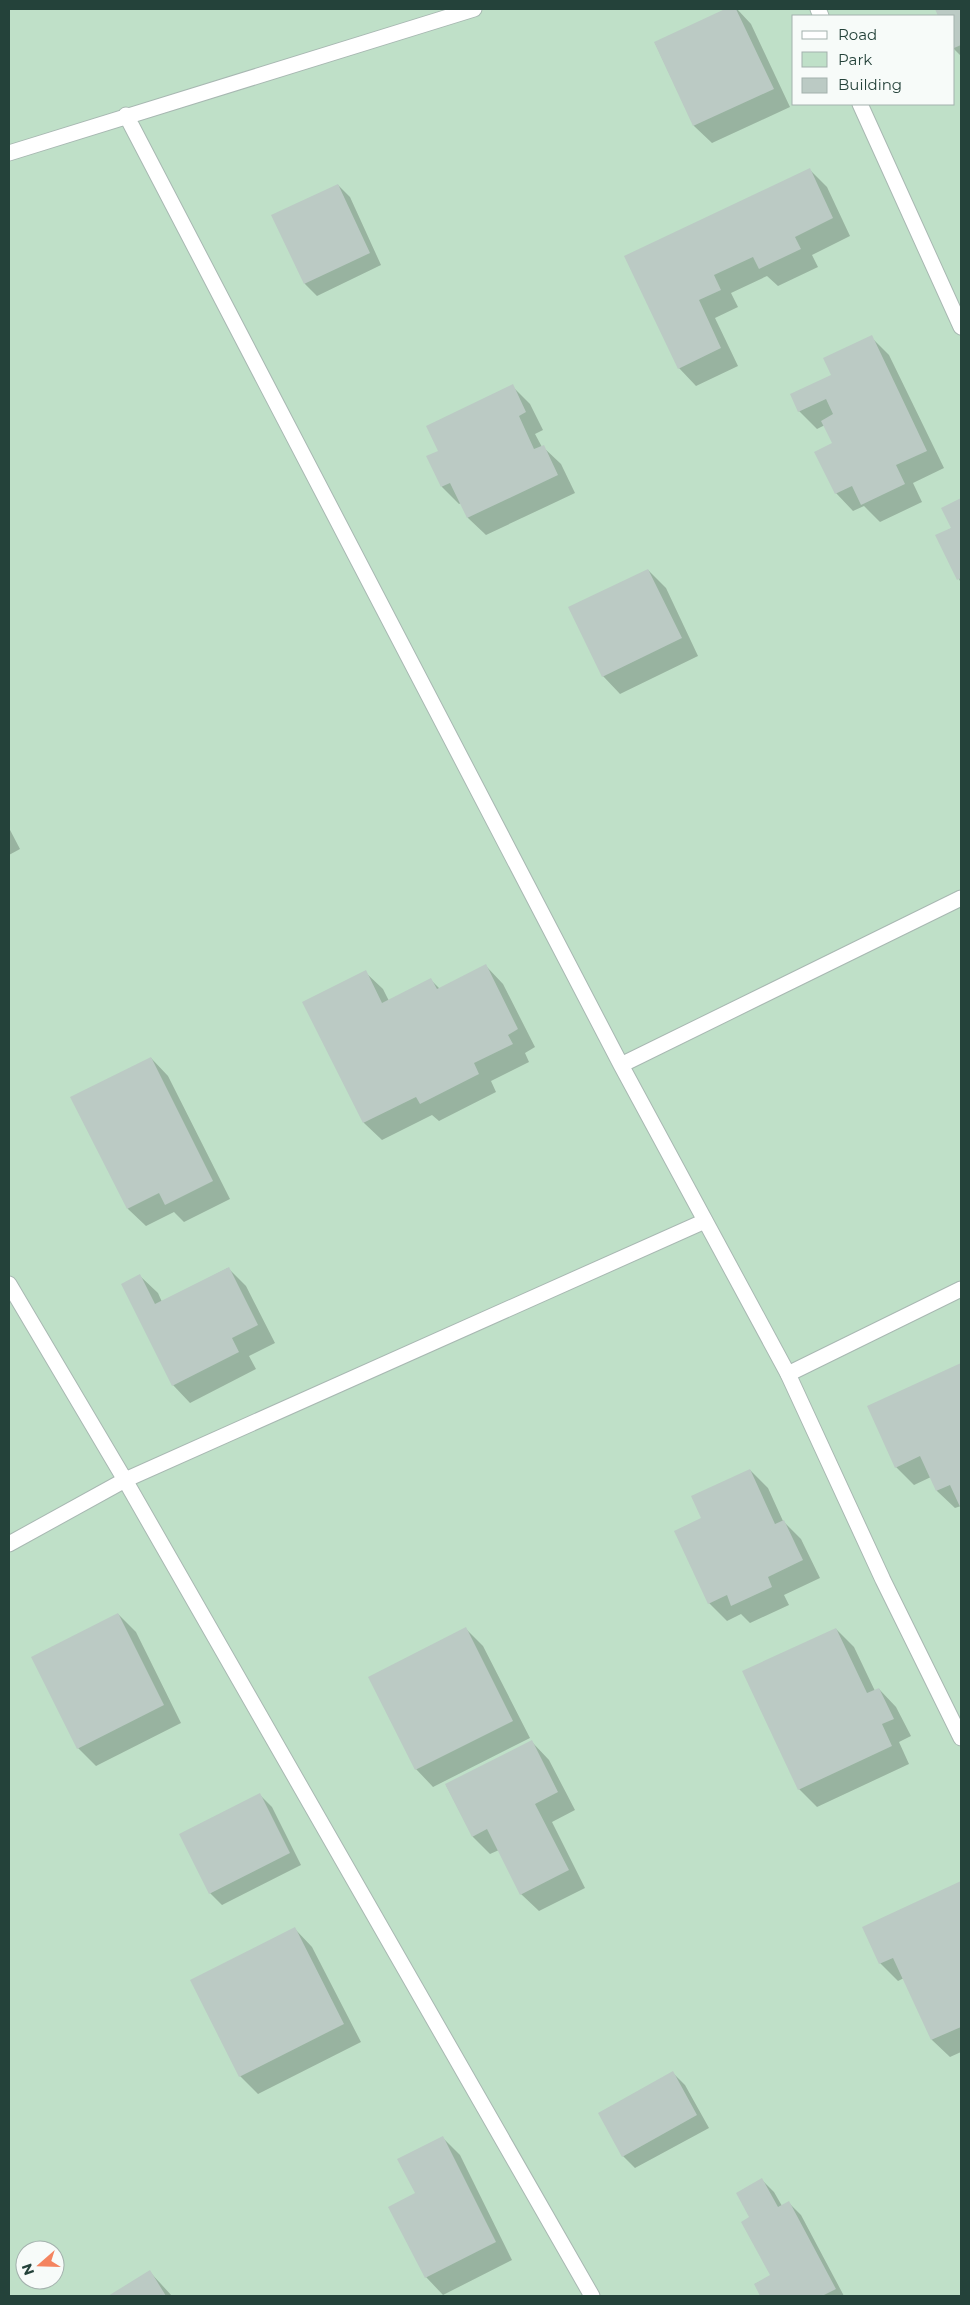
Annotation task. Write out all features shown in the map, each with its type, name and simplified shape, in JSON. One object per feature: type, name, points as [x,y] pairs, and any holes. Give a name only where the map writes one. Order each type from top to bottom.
[{"type":"street","points":[[9,153],[126,115],[474,9]]},
{"type":"street","points":[[860,105],[961,327]]},
{"type":"street","points":[[126,115],[621,1065],[788,1374],[883,1580],[961,1738]]},
{"type":"street","points":[[621,1065],[961,898]]},
{"type":"street","points":[[9,1544],[125,1480],[705,1221]]},
{"type":"street","points":[[9,1284],[125,1480],[592,2296]]},
{"type":"street","points":[[788,1374],[961,1288]]},
{"type":"green space","points":[[9,9],[961,9],[961,2296],[9,2296]]},
{"type":"building","points":[[725,9],[736,9],[774,89],[693,126],[654,42]]},
{"type":"building","points":[[935,9],[961,9],[961,45],[955,48],[955,15],[938,15]]},
{"type":"building","points":[[810,168],[833,218],[795,237],[801,249],[759,269],[753,257],[714,275],[721,290],[699,300],[721,348],[678,369],[624,256]]},
{"type":"building","points":[[338,184],[370,253],[304,284],[271,215]]},
{"type":"building","points":[[872,335],[927,451],[896,465],[905,484],[861,505],[852,486],[835,494],[814,452],[832,443],[821,421],[833,414],[826,399],[798,412],[790,394],[831,375],[823,358]]},
{"type":"building","points":[[513,384],[526,412],[519,416],[534,449],[544,445],[558,475],[467,518],[450,483],[441,487],[426,456],[438,451],[426,426]]},
{"type":"building","points":[[961,498],[961,578],[957,580],[935,535],[951,528],[941,508]]},
{"type":"building","points":[[648,569],[682,638],[602,677],[568,607]]},
{"type":"building","points":[[486,964],[518,1029],[508,1035],[513,1044],[474,1063],[479,1074],[420,1104],[416,1097],[363,1123],[302,1002],[366,970],[382,1003],[431,978],[437,989]]},
{"type":"building","points":[[151,1057],[213,1181],[165,1205],[159,1193],[127,1209],[70,1097]]},
{"type":"building","points":[[229,1267],[258,1325],[232,1338],[239,1352],[172,1386],[121,1284],[140,1274],[155,1304]]},
{"type":"building","points":[[961,1363],[961,1509],[950,1485],[936,1491],[920,1456],[895,1468],[867,1406]]},
{"type":"building","points":[[750,1469],[775,1524],[784,1520],[803,1560],[768,1577],[772,1587],[731,1606],[727,1595],[708,1604],[674,1531],[701,1518],[691,1496]]},
{"type":"building","points":[[118,1613],[164,1705],[77,1749],[31,1657]]},
{"type":"building","points":[[466,1627],[513,1721],[415,1770],[368,1677]]},
{"type":"building","points":[[836,1628],[867,1693],[879,1688],[894,1719],[882,1724],[892,1746],[798,1790],[742,1671]]},
{"type":"building","points":[[532,1740],[558,1792],[535,1804],[569,1870],[520,1895],[487,1829],[472,1837],[445,1784]]},
{"type":"building","points":[[260,1793],[290,1853],[209,1894],[179,1834]]},
{"type":"building","points":[[961,1881],[961,2027],[931,2040],[893,1958],[879,1964],[862,1927]]},
{"type":"building","points":[[295,1927],[344,2024],[239,2077],[190,1980]]},
{"type":"building","points":[[673,2071],[697,2115],[622,2157],[598,2113]]},
{"type":"building","points":[[443,2136],[496,2242],[425,2278],[388,2207],[415,2193],[397,2159]]},
{"type":"building","points":[[762,2178],[778,2207],[789,2201],[836,2289],[822,2296],[760,2296],[754,2284],[770,2275],[741,2222],[749,2217],[736,2193]]},
{"type":"building","points":[[150,2270],[166,2296],[108,2296]]}]
